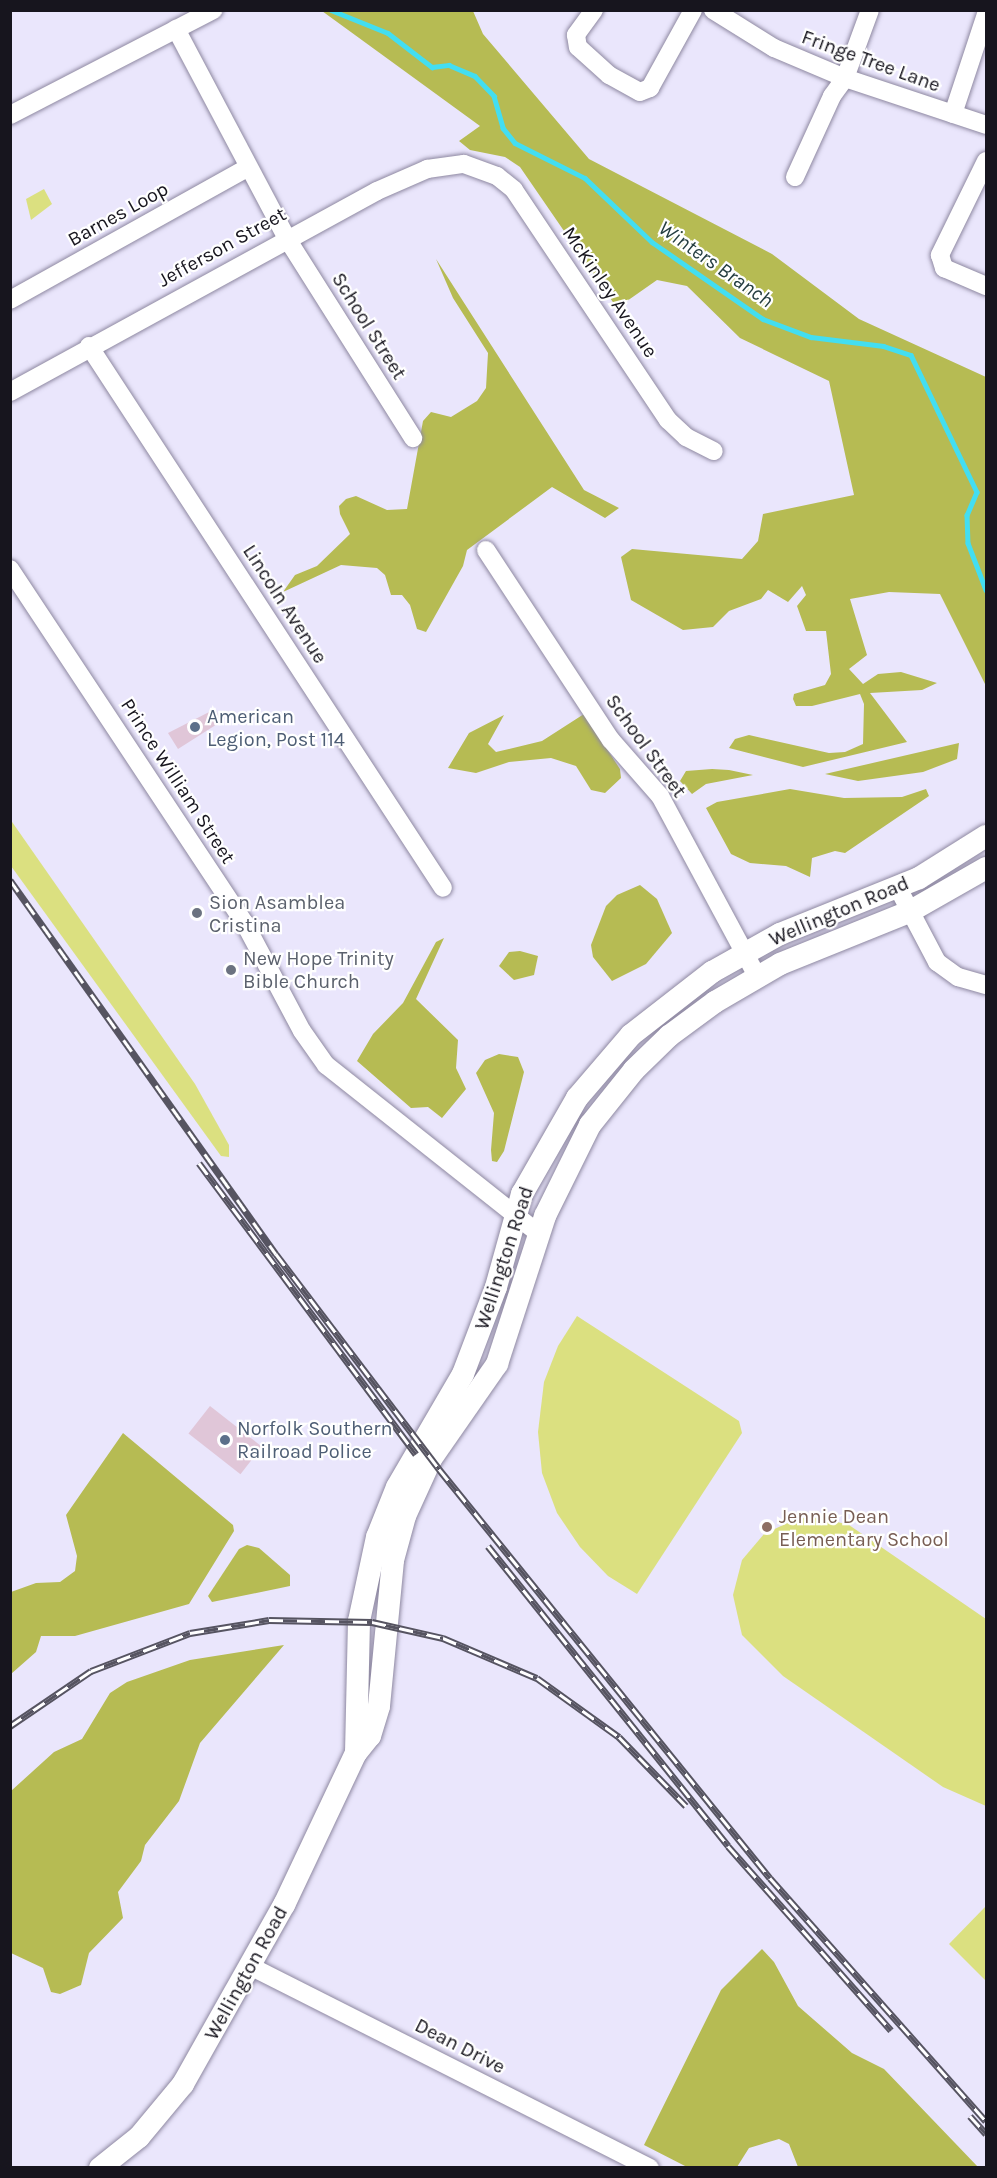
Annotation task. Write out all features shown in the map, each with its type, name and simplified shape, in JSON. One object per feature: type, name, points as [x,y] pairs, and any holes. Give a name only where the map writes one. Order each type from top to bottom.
[{"type":"main road","name":"Wellington Road","points":[[356,1753],[359,1621],[377,1537],[392,1497],[444,1409],[480,1335],[516,1213],[556,1130],[594,1075],[685,989],[744,952],[898,888],[987,836]]},
{"type":"main road","name":"Wellington Road","points":[[100,2168],[139,2137],[183,2084],[250,1966],[329,1816],[356,1753],[370,1736],[379,1706],[397,1537],[426,1467],[496,1364],[554,1194],[590,1125],[634,1070],[669,1036],[757,976],[909,912],[987,868]]},
{"type":"street","points":[[10,115],[213,10]]},
{"type":"street","points":[[594,10],[576,35],[578,47],[609,75],[640,92],[650,88],[693,10]]},
{"type":"street","name":"Fringe Tree Lane","points":[[713,10],[774,48],[845,78],[987,125]]},
{"type":"street","points":[[795,177],[832,96],[845,78],[870,10]]},
{"type":"street","points":[[952,114],[987,14]]},
{"type":"street","points":[[176,29],[247,168],[286,237]]},
{"type":"street","points":[[987,161],[940,255],[948,271],[987,286]]},
{"type":"street","name":"Jefferson Street","points":[[10,392],[286,237],[408,176],[465,164]]},
{"type":"street","name":"McKinley Avenue","points":[[465,164],[497,176],[514,190],[668,420],[686,437],[714,451]]},
{"type":"street","name":"Barnes Loop","points":[[10,300],[247,168]]},
{"type":"street","name":"School Street","points":[[286,237],[413,438]]},
{"type":"street","name":"Lincoln Avenue","points":[[89,346],[443,888]]},
{"type":"street","name":"School Street","points":[[486,550],[616,747],[660,796],[757,976]]},
{"type":"street","name":"Prince William Street","points":[[10,569],[250,932],[314,1050],[359,1095],[516,1213],[539,1234]]},
{"type":"street","points":[[898,888],[937,962],[958,977],[987,985]]},
{"type":"street","name":"Dean Drive","points":[[250,1966],[650,2168]]},
{"type":"green space","points":[[322,11],[473,11],[483,34],[589,159],[772,254],[859,319],[986,377],[986,686],[940,594],[889,592],[850,599],[867,655],[849,669],[863,684],[878,674],[901,672],[937,683],[922,690],[870,693],[907,742],[803,767],[729,748],[735,739],[749,735],[829,753],[845,752],[863,744],[864,704],[860,694],[812,706],[796,706],[793,699],[794,694],[825,685],[831,674],[826,631],[806,631],[797,606],[806,595],[802,586],[788,602],[768,590],[761,599],[729,611],[713,627],[683,630],[631,600],[621,557],[632,549],[742,559],[758,541],[763,514],[854,495],[829,381],[740,338],[687,286],[657,280],[617,308],[520,167],[505,157],[470,150],[459,141],[480,126]]},
{"type":"green space","points":[[44,189],[52,204],[31,220],[26,199]]},
{"type":"green space","points":[[436,259],[584,490],[619,508],[605,518],[552,487],[467,550],[463,566],[426,632],[417,629],[410,605],[402,595],[391,595],[385,575],[377,568],[341,565],[283,592],[295,575],[317,566],[350,534],[340,514],[339,506],[346,499],[356,496],[387,510],[407,509],[423,421],[431,412],[451,417],[477,401],[486,388],[488,353],[453,298]]},
{"type":"green space","points":[[584,714],[620,769],[621,778],[605,793],[591,790],[576,766],[551,758],[509,762],[476,773],[448,768],[469,733],[504,715],[488,744],[496,752],[542,741]]},
{"type":"green space","points":[[959,743],[957,759],[923,772],[858,781],[825,774]]},
{"type":"green space","points":[[712,769],[753,775],[706,784],[692,794],[680,781],[686,771]]},
{"type":"green space","points":[[790,789],[844,798],[902,797],[926,789],[929,796],[845,853],[835,851],[812,858],[810,877],[786,866],[750,863],[731,854],[706,808],[717,802]]},
{"type":"green space","points":[[10,819],[195,1084],[229,1145],[229,1157],[221,1156],[11,866]]},
{"type":"green space","points":[[640,885],[657,899],[672,933],[646,964],[612,981],[593,957],[591,945],[606,906],[617,895]]},
{"type":"green space","points":[[444,938],[416,999],[458,1040],[456,1068],[466,1089],[442,1118],[428,1107],[411,1108],[357,1061],[373,1034],[403,1003],[436,942]]},
{"type":"green space","points":[[520,951],[538,956],[534,975],[514,980],[499,966],[509,952]]},
{"type":"green space","points":[[499,1054],[518,1057],[524,1072],[504,1151],[497,1162],[492,1161],[491,1150],[494,1113],[476,1073],[485,1060]]},
{"type":"green space","points":[[577,1316],[739,1421],[742,1433],[637,1594],[608,1576],[580,1547],[557,1513],[542,1473],[538,1432],[544,1382],[558,1346]]},
{"type":"green space","points":[[123,1433],[233,1525],[234,1531],[189,1604],[75,1636],[41,1636],[36,1652],[11,1674],[11,1592],[36,1583],[60,1582],[75,1571],[77,1556],[66,1515]]},
{"type":"green space","points":[[798,1518],[822,1518],[849,1525],[986,1619],[986,1806],[943,1787],[783,1676],[742,1635],[733,1595],[742,1560],[764,1534]]},
{"type":"green space","points":[[247,1545],[259,1548],[290,1575],[290,1586],[212,1602],[208,1596],[239,1549]]},
{"type":"green space","points":[[284,1645],[200,1743],[179,1801],[145,1845],[141,1861],[118,1892],[123,1918],[89,1953],[81,1985],[60,1994],[51,1992],[43,1968],[11,1953],[11,1791],[54,1752],[82,1739],[110,1693],[127,1682],[190,1660]]},
{"type":"green space","points":[[986,1906],[986,1981],[949,1944]]},
{"type":"green space","points":[[762,1949],[774,1962],[798,2006],[852,2053],[884,2069],[978,2167],[798,2167],[789,2144],[779,2139],[749,2148],[737,2167],[687,2167],[644,2145],[721,1990]]},
{"type":"building","name":"American Legion, Post 114","points":[[215,709],[222,721],[178,749],[168,733]]},
{"type":"building","name":"Norfolk Southern Railroad Police","points":[[210,1406],[262,1447],[240,1474],[188,1434]]},
{"type":"waterway","name":"Winters Branch","points":[[331,10],[388,33],[432,67],[449,65],[475,76],[494,96],[503,128],[515,143],[585,178],[652,242],[763,319],[811,337],[883,346],[911,355],[977,492],[967,515],[968,543],[986,590]]},
{"type":"railway","points":[[10,880],[276,1254],[439,1469],[770,1878],[986,2121]]},
{"type":"railway","points":[[199,1163],[416,1454]]},
{"type":"railway","points":[[488,1546],[728,1846],[891,2030]]},
{"type":"railway","points":[[10,1726],[91,1671],[190,1633],[269,1620],[372,1622],[443,1638],[537,1678],[619,1737],[686,1806]]},
{"type":"railway","points":[[970,2116],[986,2134]]},
{"type":"place","name":"American Legion, Post 114","points":[[195,727]]},
{"type":"place","name":"Sion Asamblea Cristina","points":[[197,913]]},
{"type":"place","name":"New Hope Trinity Bible Church","points":[[231,970]]},
{"type":"place","name":"Norfolk Southern Railroad Police","points":[[225,1440]]},
{"type":"place","name":"Jennie Dean Elementary School","points":[[767,1527]]}]
